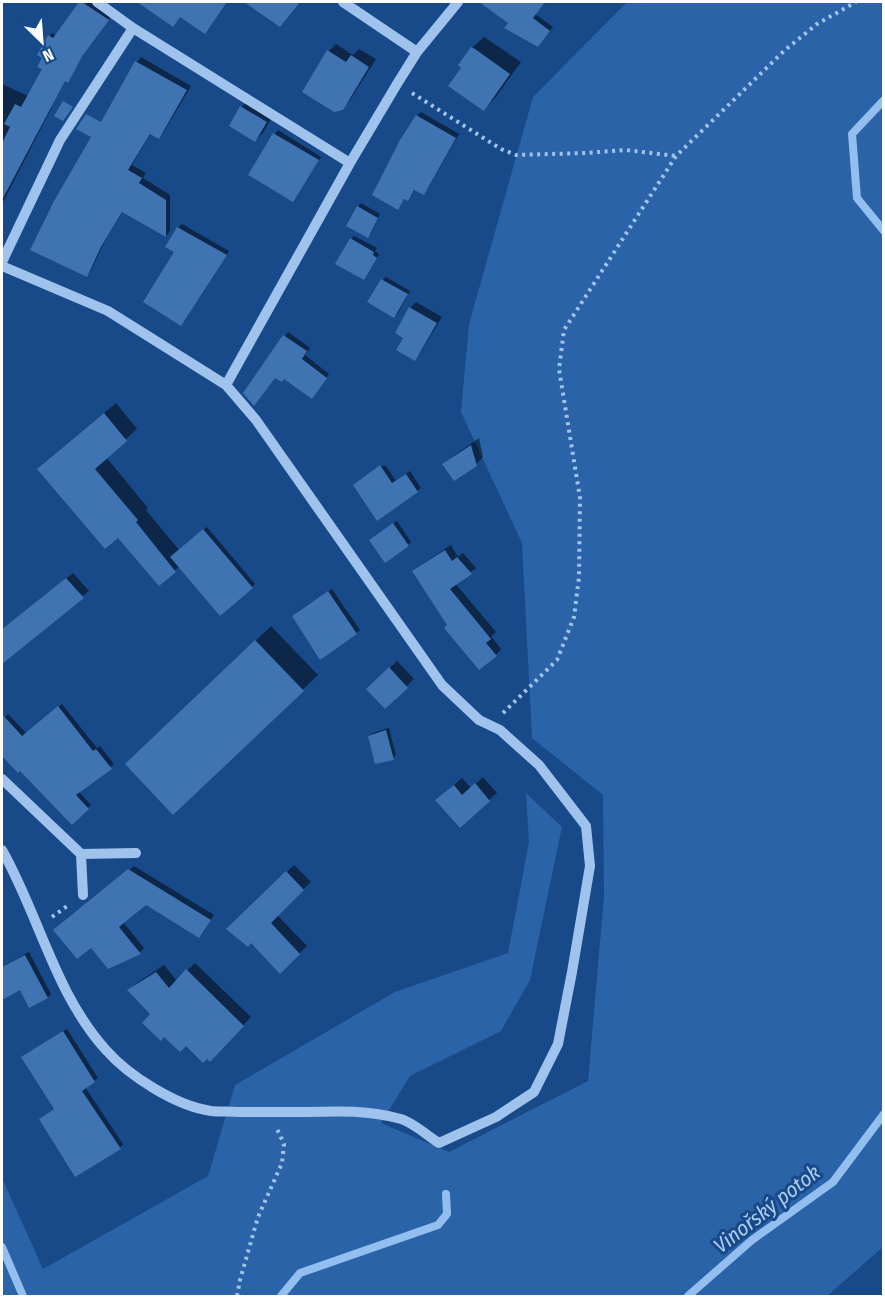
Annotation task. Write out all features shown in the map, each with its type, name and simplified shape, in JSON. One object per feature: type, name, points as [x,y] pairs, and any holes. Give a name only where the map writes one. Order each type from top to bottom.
[{"type":"street","points":[[97,2],[134,28],[350,163]]},
{"type":"street","points":[[343,2],[417,52]]},
{"type":"street","points":[[226,385],[350,163],[397,84],[417,52],[458,2]]},
{"type":"street","points":[[2,850],[60,977],[83,1020],[107,1051],[134,1075],[156,1090],[190,1106],[210,1111],[269,1113],[358,1111],[403,1119],[439,1143],[496,1117],[534,1092],[558,1044],[590,866],[585,826],[539,765],[500,730],[479,720],[442,685],[256,420],[226,385],[108,311],[2,264],[60,140],[134,28]]},
{"type":"street","points":[[2,779],[81,854],[83,895]]},
{"type":"street","points":[[81,854],[136,853]]},
{"type":"path","points":[[491,725],[557,660],[574,617],[579,577],[580,498],[559,369],[564,330],[676,156],[785,50],[817,24],[856,2]]},
{"type":"path","points":[[397,84],[501,149],[516,154],[626,150],[676,156]]},
{"type":"path","points":[[38,927],[83,895]]},
{"type":"path","points":[[237,1296],[258,1217],[282,1163],[284,1144],[269,1113]]},
{"type":"shaded area","points":[[627,2],[883,2],[883,1247],[827,1296],[2,1296],[2,1178],[43,1269],[208,1176],[235,1085],[395,992],[508,953],[529,842],[526,793],[562,827],[530,980],[501,1031],[410,1076],[381,1123],[449,1152],[588,1081],[604,896],[603,795],[532,738],[522,543],[461,412],[469,324],[533,97]]},
{"type":"building","points":[[79,2],[109,20],[83,55],[68,83],[65,81],[2,200],[2,143],[10,127],[4,124],[15,104],[21,107],[42,69],[37,67],[42,58],[37,55],[48,35],[53,38]]},
{"type":"building","points":[[137,2],[227,2],[205,34],[180,17],[173,27]]},
{"type":"building","points":[[244,2],[300,2],[280,27]]},
{"type":"building","points":[[479,2],[545,2],[533,18],[550,31],[538,47],[504,28],[508,23]]},
{"type":"building","points":[[471,47],[510,74],[484,111],[448,86],[461,68],[458,65]]},
{"type":"building","points":[[327,50],[346,62],[351,55],[369,67],[343,110],[334,112],[302,92]]},
{"type":"building","points":[[135,61],[187,90],[159,139],[150,134],[128,170],[142,178],[139,183],[166,200],[166,237],[122,212],[101,247],[87,277],[30,250],[54,201],[91,137],[76,129],[86,114],[101,122]]},
{"type":"building","points":[[63,101],[73,107],[63,121],[54,116]]},
{"type":"building","points":[[240,106],[267,122],[255,142],[229,126]]},
{"type":"building","points":[[416,115],[456,138],[424,195],[414,190],[408,201],[404,199],[398,210],[372,195],[400,140]]},
{"type":"building","points":[[273,133],[319,160],[293,202],[248,175]]},
{"type":"building","points":[[357,206],[378,218],[368,238],[346,226]]},
{"type":"building","points":[[177,227],[227,255],[181,326],[143,302],[174,252],[165,247]]},
{"type":"building","points":[[350,238],[374,252],[373,255],[377,258],[364,280],[335,264]]},
{"type":"building","points":[[381,279],[408,294],[394,318],[367,302]]},
{"type":"building","points":[[409,307],[437,323],[415,361],[396,350],[403,338],[395,333]]},
{"type":"building","points":[[283,335],[307,351],[302,359],[327,378],[312,399],[284,379],[282,382],[275,378],[254,406],[243,393]]},
{"type":"building","points":[[104,413],[127,441],[95,469],[138,520],[136,522],[176,572],[159,586],[118,538],[105,549],[37,469]]},
{"type":"building","points":[[471,445],[477,466],[454,481],[442,464]]},
{"type":"building","points":[[380,465],[392,483],[406,474],[418,492],[377,521],[353,485]]},
{"type":"building","points":[[393,523],[409,546],[385,563],[369,540]]},
{"type":"building","points":[[203,529],[253,588],[220,616],[170,557]]},
{"type":"building","points":[[445,550],[452,561],[457,557],[472,574],[450,589],[491,639],[486,643],[497,656],[479,670],[444,628],[447,625],[412,571]]},
{"type":"building","points":[[66,578],[84,598],[2,664],[2,629]]},
{"type":"building","points":[[328,591],[357,634],[320,660],[292,616]]},
{"type":"building","points":[[255,640],[304,691],[173,815],[125,764]]},
{"type":"building","points":[[389,667],[408,688],[385,709],[366,689]]},
{"type":"building","points":[[58,706],[93,751],[96,749],[112,769],[76,795],[89,809],[72,825],[20,771],[18,773],[2,756],[2,714],[22,736]]},
{"type":"building","points":[[386,730],[394,760],[375,764],[368,736]]},
{"type":"building","points":[[475,783],[490,801],[460,828],[435,800],[454,785],[462,795]]},
{"type":"building","points":[[128,869],[211,920],[199,938],[146,905],[119,927],[141,954],[108,969],[91,948],[77,959],[53,930]]},
{"type":"building","points":[[286,871],[304,890],[271,923],[300,954],[280,974],[251,943],[248,947],[226,929]]},
{"type":"building","points":[[25,955],[48,998],[29,1008],[20,990],[2,1000],[2,967]]},
{"type":"building","points":[[186,969],[244,1026],[210,1062],[207,1059],[203,1063],[186,1046],[180,1052],[164,1037],[161,1041],[142,1023],[150,1014],[127,990],[156,972],[169,988]]},
{"type":"building","points":[[63,1031],[95,1082],[82,1091],[121,1149],[75,1177],[39,1119],[54,1109],[21,1057]]},
{"type":"waterway","name":"Vinořský potok","points":[[884,100],[852,134],[857,198],[884,231]]},
{"type":"waterway","name":"Vinořský potok","points":[[688,1296],[752,1240],[833,1182],[884,1114]]},
{"type":"waterway","points":[[281,1296],[300,1273],[438,1225],[447,1214],[446,1194]]},
{"type":"waterway","points":[[2,1247],[23,1296]]}]
